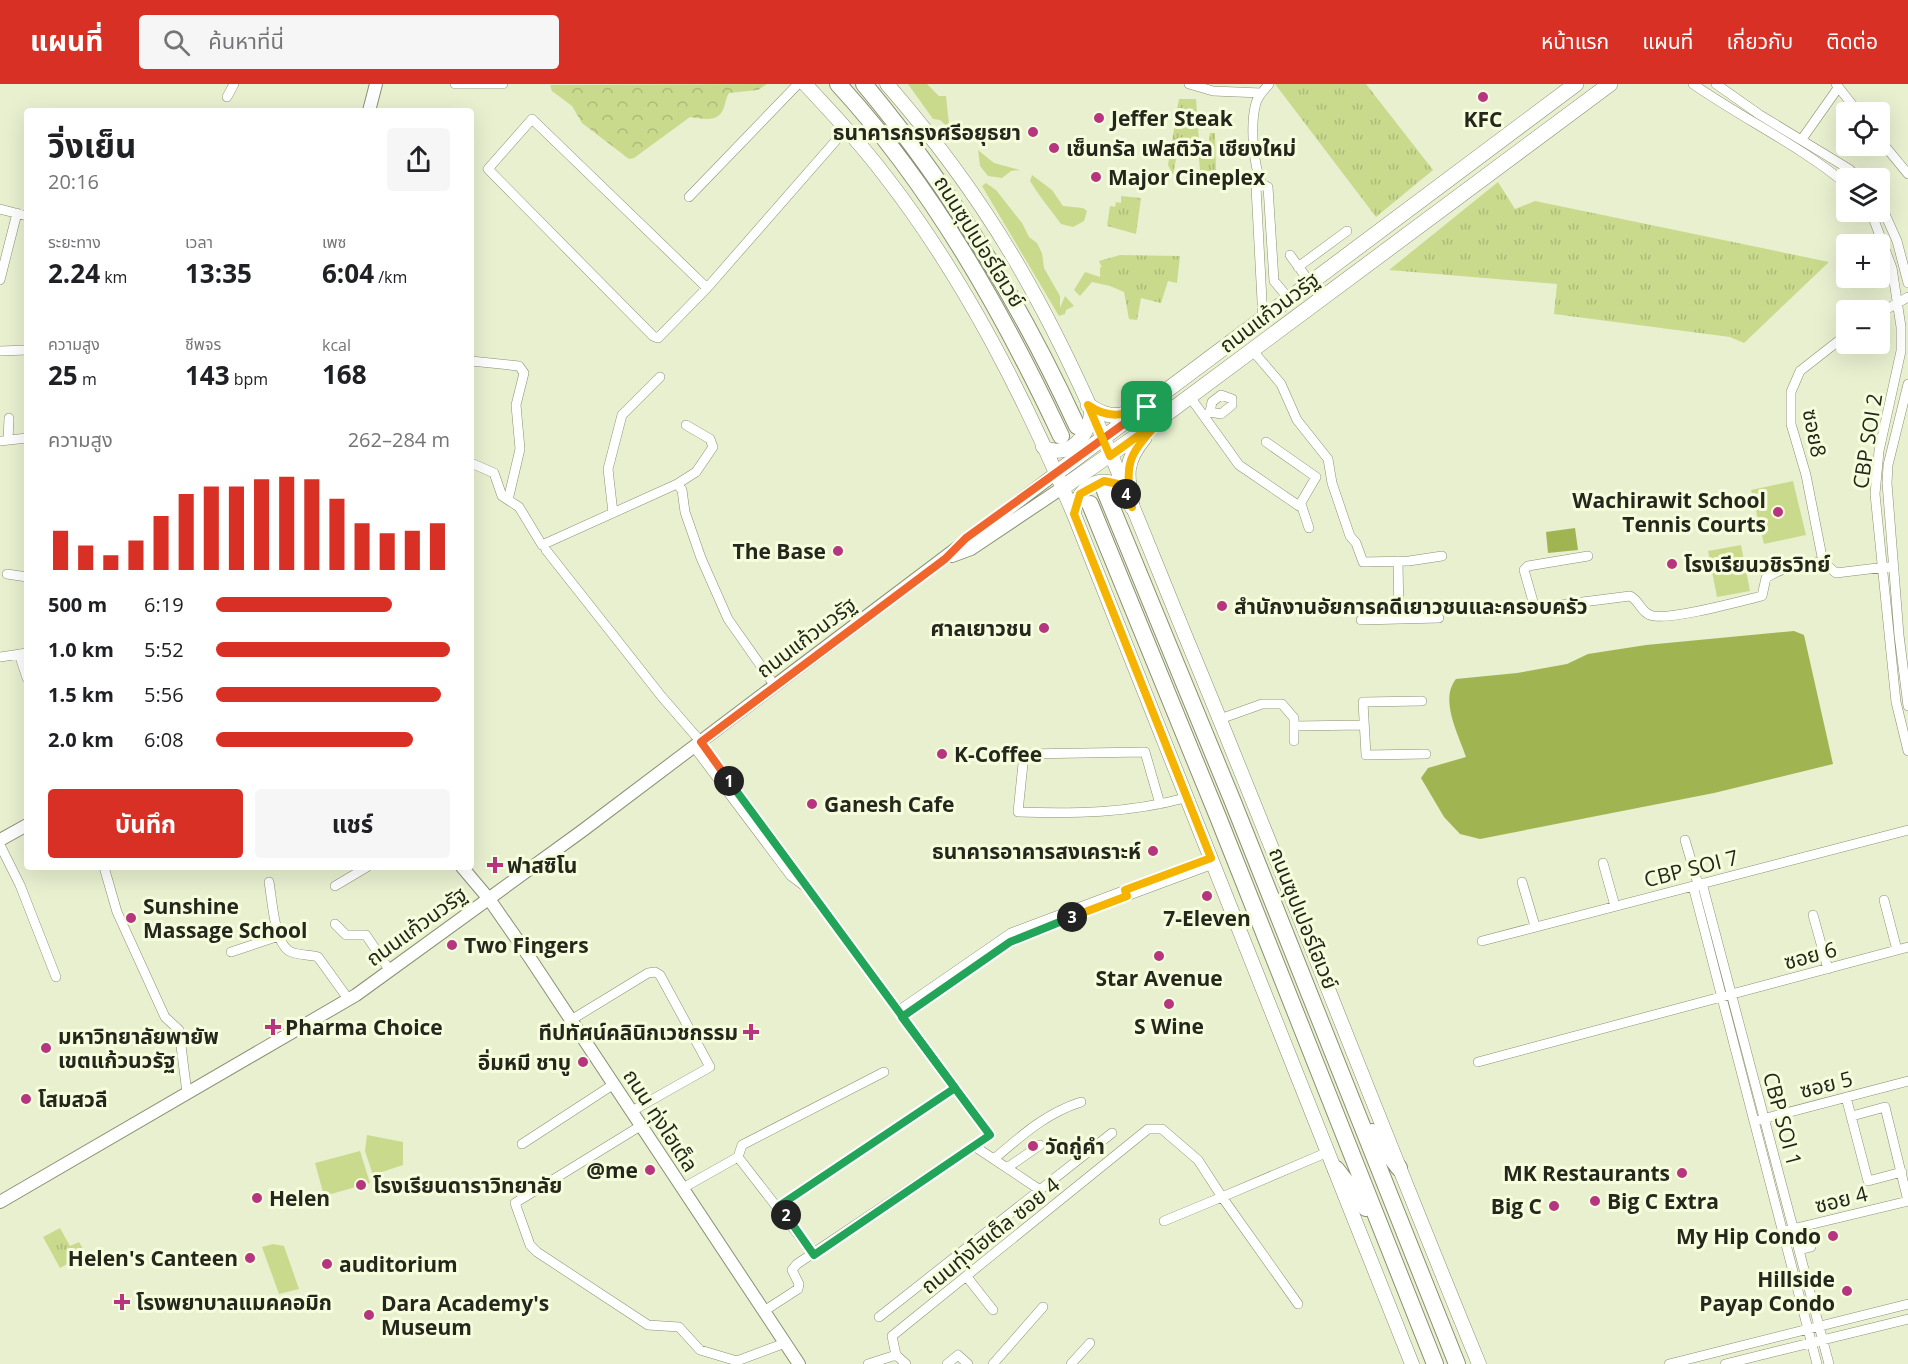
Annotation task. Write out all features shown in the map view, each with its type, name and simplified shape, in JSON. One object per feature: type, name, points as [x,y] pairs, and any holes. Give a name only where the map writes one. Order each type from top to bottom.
[{"type":"highway","name":"ถนนซุปเปอร์ไฮเวย์","points":[[838,84],[905,166],[954,239],[1010,334],[1061,436]]},
{"type":"highway","name":"ถนนซุปเปอร์ไฮเวย์","points":[[864,84],[929,169],[997,270],[1045,358],[1077,426]]},
{"type":"highway","name":"ถนนซุปเปอร์ไฮเวย์","points":[[1105,491],[1359,1114],[1457,1364]]},
{"type":"highway","name":"ถนนซุปเปอร์ไฮเวย์","points":[[1090,504],[1218,817],[1435,1364]]},
{"type":"highway","points":[[1359,1114],[1399,1168]]},
{"type":"highway","points":[[1336,1169],[1378,1223]]},
{"type":"main road","points":[[805,84],[892,185],[956,282],[1023,401],[1074,514],[1412,1364]]},
{"type":"main road","points":[[887,84],[937,143],[1028,282],[1103,439],[1220,719],[1479,1364]]},
{"type":"main road","name":"ถนนแก้วนวรัฐ","points":[[1055,474],[1575,84]]},
{"type":"main road","name":"ถนนแก้วนวรัฐ","points":[[1062,488],[1160,420],[1610,84]]},
{"type":"main road","points":[[1503,139],[1517,153]]},
{"type":"main road","points":[[1089,409],[1103,415],[1117,416],[1147,407]]},
{"type":"main road","points":[[1043,447],[1051,452],[1062,452],[1084,436],[1089,428],[1089,409]]},
{"type":"main road","points":[[1132,507],[1128,482],[1130,457],[1160,420]]},
{"type":"main road","points":[[1074,514],[1076,499],[1082,491],[1104,481],[1114,482],[1123,488]]},
{"type":"street","points":[[227,97],[234,84]]},
{"type":"street","points":[[370,108],[376,84]]},
{"type":"street","points":[[455,84],[502,84]]},
{"type":"street","points":[[689,197],[798,84]]},
{"type":"street","points":[[1189,84],[1213,91],[1261,93]]},
{"type":"street","points":[[1269,84],[1256,103],[1255,170],[1262,184],[1268,187],[1274,281],[1290,300]]},
{"type":"street","points":[[1716,84],[1744,105],[1847,168]]},
{"type":"street","points":[[1699,86],[1789,143],[1836,177]]},
{"type":"street","points":[[1802,139],[1837,86],[1850,102]]},
{"type":"street","points":[[707,288],[532,119],[488,170],[653,336],[658,338],[663,336],[707,288],[846,129]]},
{"type":"street","points":[[1890,152],[1908,174]]},
{"type":"street","points":[[1262,184],[1256,187],[1263,320]]},
{"type":"street","points":[[0,209],[24,215]]},
{"type":"street","points":[[0,280],[17,213]]},
{"type":"street","name":"CBP SOI 2","points":[[1875,222],[1892,268],[1898,301],[1901,351],[1876,469],[1875,494],[1880,566],[1896,702],[1908,751]]},
{"type":"street","points":[[1889,222],[1897,241],[1908,284]]},
{"type":"street","points":[[1298,267],[1347,231]]},
{"type":"street","points":[[1290,255],[1311,284]]},
{"type":"street","points":[[1890,306],[1908,297]]},
{"type":"street","name":"ซอย8","points":[[1822,562],[1806,475],[1791,424],[1791,392],[1800,371],[1836,343]]},
{"type":"street","points":[[0,351],[24,350]]},
{"type":"street","points":[[1253,351],[1281,384],[1297,420],[1328,459],[1332,483],[1350,536],[1356,543],[1363,562],[1442,556]]},
{"type":"street","points":[[474,361],[519,366],[524,373],[516,405],[520,449],[508,500]]},
{"type":"street","points":[[613,513],[608,469],[622,415],[660,376]]},
{"type":"street","name":"CBP SOI 2","points":[[1908,384],[1888,465],[1887,491],[1908,706]]},
{"type":"street","points":[[1190,397],[1207,414],[1239,465],[1296,505],[1301,504]]},
{"type":"street","points":[[9,418],[4,441],[24,438]]},
{"type":"street","points":[[474,464],[494,473],[502,496],[519,507],[542,545],[677,484],[696,472],[713,447],[710,439],[686,424]]},
{"type":"street","points":[[1266,442],[1316,477],[1301,504],[1309,528]]},
{"type":"street","name":"ถนนแก้วนวรัฐ","points":[[0,1202],[349,1000],[698,744],[945,559],[966,538],[1055,474]]},
{"type":"street","points":[[677,484],[681,490],[685,512],[701,558],[728,619],[775,686]]},
{"type":"street","name":"ถนนแก้วนวรัฐ","points":[[945,559],[970,549],[1062,488]]},
{"type":"street","points":[[546,550],[698,744],[794,874],[810,890],[990,1135],[793,1268],[800,1284],[796,1292],[764,1311]]},
{"type":"street","points":[[1588,556],[1526,568],[1534,605],[1551,606],[1630,596],[1637,600],[1644,612],[1652,616],[1669,616],[1762,596],[1767,578],[1775,572],[1822,562],[1836,573],[1894,566]]},
{"type":"street","points":[[1398,561],[1399,618]]},
{"type":"street","points":[[7,574],[24,577]]},
{"type":"street","points":[[1361,620],[1439,618]]},
{"type":"street","points":[[0,657],[23,654]]},
{"type":"street","points":[[1422,701],[1363,702],[1366,755],[1426,754]]},
{"type":"street","points":[[1220,719],[1274,702],[1290,711],[1294,718],[1294,741]]},
{"type":"street","points":[[1294,726],[1364,725]]},
{"type":"street","points":[[1160,804],[1145,752],[1024,754],[1018,812],[1084,814],[1131,810],[1160,804],[1185,798]]},
{"type":"street","points":[[0,840],[24,827]]},
{"type":"street","name":"CBP SOI 7","points":[[1482,941],[1908,830]]},
{"type":"street","name":"CBP SOI 1","points":[[1685,840],[1726,996],[1754,1121],[1816,1364]]},
{"type":"street","points":[[0,845],[20,885],[56,977]]},
{"type":"street","points":[[900,1014],[996,947],[1011,933],[1212,861]]},
{"type":"street","points":[[1603,863],[1615,906]]},
{"type":"street","points":[[105,870],[117,912],[165,1017],[179,1030],[187,1093]]},
{"type":"street","points":[[335,886],[362,870]]},
{"type":"street","name":"ถนน ทุ่งโฮเต็ล","points":[[465,870],[489,899],[571,1020],[799,1364]]},
{"type":"street","points":[[270,882],[279,936],[288,950],[318,957],[349,1000]]},
{"type":"street","points":[[1522,882],[1535,926]]},
{"type":"street","points":[[1884,900],[1897,950]]},
{"type":"street","points":[[1813,915],[1828,969]]},
{"type":"street","points":[[335,924],[346,935],[366,935],[390,971]]},
{"type":"street","points":[[231,952],[279,936]]},
{"type":"street","name":"ซอย 6","points":[[1478,1062],[1908,947]]},
{"type":"street","points":[[571,1020],[648,973],[655,972],[660,975],[710,1067],[632,1111]]},
{"type":"street","name":"CBP SOI 1","points":[[1726,996],[1764,1118],[1829,1364]]},
{"type":"street","points":[[683,1188],[738,1157],[742,1145],[884,1072]]},
{"type":"street","name":"ซอย 5","points":[[1754,1121],[1908,1081]]},
{"type":"street","points":[[522,1144],[614,1084]]},
{"type":"street","points":[[779,1206],[955,1088]]},
{"type":"street","points":[[1846,1097],[1868,1181],[1902,1172]]},
{"type":"street","points":[[994,1159],[1040,1121],[1059,1109],[1081,1102]]},
{"type":"street","points":[[1852,1116],[1885,1107],[1908,1201]]},
{"type":"street","points":[[642,1125],[515,1203],[530,1245],[537,1252],[648,1325],[679,1328],[700,1350],[739,1362],[785,1343]]},
{"type":"street","name":"ถนนทุ่งโฮเต็ล ซอย 4","points":[[896,1355],[892,1336],[968,1277],[1148,1129],[1162,1129],[1198,1160],[1298,1304]]},
{"type":"street","points":[[879,1317],[1112,1133]]},
{"type":"street","points":[[1007,1168],[1040,1145]]},
{"type":"street","points":[[974,1146],[1040,1190]]},
{"type":"street","points":[[1164,1221],[1328,1152]]},
{"type":"street","points":[[738,1157],[779,1206],[814,1255]]},
{"type":"street","name":"ซอย 4","points":[[1782,1232],[1908,1201]]},
{"type":"street","points":[[1799,1250],[1811,1247]]},
{"type":"street","points":[[968,1277],[993,1310]]},
{"type":"street","points":[[1669,1364],[1808,1331],[1908,1304]]},
{"type":"street","points":[[993,1364],[1043,1307]]},
{"type":"street","points":[[1725,1364],[1908,1319]]},
{"type":"street","points":[[1071,1364],[1090,1343]]},
{"type":"street","points":[[868,1364],[896,1355],[906,1364]]},
{"type":"street","points":[[947,1364],[958,1355],[968,1364]]},
{"type":"green space","points":[[767,84],[758,90],[729,93],[719,116],[710,119],[690,117],[634,158],[629,159],[582,123],[572,106],[552,91],[550,85]]},
{"type":"green space","points":[[908,84],[927,84],[939,96],[946,96],[949,124],[947,126],[940,120],[933,119]]},
{"type":"green space","points":[[1275,84],[1366,84],[1433,170],[1376,217]]},
{"type":"green space","points":[[1179,99],[1196,99],[1199,140],[1209,141],[1210,133],[1215,133],[1216,171],[1200,171],[1198,145],[1179,144],[1173,175],[1168,165]]},
{"type":"green space","points":[[978,150],[994,163],[1020,170],[1011,171],[1002,178],[988,176],[980,166]]},
{"type":"green space","points":[[1032,175],[1052,190],[1063,206],[1083,208],[1087,211],[1084,221],[1073,227],[1061,224],[1030,181]]},
{"type":"green space","points":[[1498,182],[1515,209],[1535,201],[1829,262],[1744,343],[1730,337],[1554,314],[1557,284],[1389,270]]},
{"type":"green space","points":[[986,183],[996,190],[1022,223],[1029,237],[1037,243],[1042,253],[1044,268],[1060,296],[1060,308],[1065,296],[1074,306],[1066,310],[1065,314],[1059,316],[982,186]]},
{"type":"green space","points":[[1121,196],[1141,198],[1136,234],[1107,226],[1110,206],[1115,207],[1116,202],[1121,203]]},
{"type":"green space","points":[[1120,255],[1180,256],[1177,283],[1168,281],[1161,303],[1141,298],[1137,320],[1129,319],[1124,292],[1110,286],[1099,261]]},
{"type":"green space","points":[[1100,267],[1104,268],[1110,286],[1092,282],[1080,296],[1074,290],[1085,272],[1100,277]]},
{"type":"green space","name":"Wachirawit School Tennis Courts","points":[[1793,481],[1806,535],[1764,544],[1751,490]]},
{"type":"green space","points":[[1741,545],[1750,591],[1717,597],[1708,551]]},
{"type":"green space","points":[[367,1135],[403,1142],[403,1165],[373,1175],[365,1151]]},
{"type":"green space","points":[[360,1151],[370,1183],[324,1196],[315,1163]]},
{"type":"green space","points":[[60,1228],[70,1246],[79,1242],[86,1254],[60,1268],[43,1237]]},
{"type":"green space","points":[[273,1244],[284,1246],[299,1289],[279,1294],[262,1247]]},
{"type":"shaded area","points":[[1575,528],[1578,550],[1548,553],[1546,532]]},
{"type":"shaded area","points":[[1794,631],[1804,635],[1833,764],[1714,793],[1480,839],[1460,834],[1444,817],[1421,778],[1428,768],[1466,757],[1450,707],[1451,687],[1456,679],[1517,673],[1567,664],[1588,654],[1646,645]]},
{"type":"place","name":"KFC","points":[[1483,97]]},
{"type":"place","name":"Jeffer Steak","points":[[1099,118]]},
{"type":"place","name":"ธนาคารกรุงศรีอยุธยา","points":[[1033,132]]},
{"type":"place","name":"เซ็นทรัล เฟสติวัล เชียงใหม่","points":[[1054,148]]},
{"type":"place","name":"Major Cineplex","points":[[1096,177]]},
{"type":"place","name":"Wachirawit School Tennis Courts","points":[[1778,512]]},
{"type":"place","name":"The Base","points":[[838,551]]},
{"type":"place","name":"โรงเรียนวชิรวิทย์","points":[[1672,564]]},
{"type":"place","name":"สำนักงานอัยการคดีเยาวชนและครอบครัว","points":[[1222,606]]},
{"type":"place","name":"ศาลเยาวชน","points":[[1044,628]]},
{"type":"place","name":"K-Coffee","points":[[942,754]]},
{"type":"place","name":"Ganesh Cafe","points":[[812,804]]},
{"type":"place","name":"ธนาคารอาคารสงเคราะห์","points":[[1153,851]]},
{"type":"place","name":"ฟาสซิโน","points":[[495,865]]},
{"type":"place","name":"7-Eleven","points":[[1207,896]]},
{"type":"place","name":"Sunshine Massage School","points":[[131,918]]},
{"type":"place","name":"Two Fingers","points":[[452,945]]},
{"type":"place","name":"Star Avenue","points":[[1159,956]]},
{"type":"place","name":"S Wine","points":[[1169,1004]]},
{"type":"place","name":"Pharma Choice","points":[[273,1027]]},
{"type":"place","name":"ทีปทัศน์คลินิกเวชกรรม","points":[[751,1032]]},
{"type":"place","name":"มหาวิทยาลัยพายัพ เขตแก้วนวรัฐ","points":[[46,1048]]},
{"type":"place","name":"อิ่มหมี ชาบู","points":[[583,1062]]},
{"type":"place","name":"โสมสวลี","points":[[26,1099]]},
{"type":"place","name":"วัดกู่คำ","points":[[1033,1146]]},
{"type":"place","name":"@me","points":[[650,1170]]},
{"type":"place","name":"MK Restaurants","points":[[1682,1173]]},
{"type":"place","name":"โรงเรียนดาราวิทยาลัย","points":[[361,1185]]},
{"type":"place","name":"Helen","points":[[257,1198]]},
{"type":"place","name":"Big C Extra","points":[[1595,1201]]},
{"type":"place","name":"Big C","points":[[1554,1206]]},
{"type":"place","name":"My Hip Condo","points":[[1833,1236]]},
{"type":"place","name":"Helen's Canteen","points":[[250,1258]]},
{"type":"place","name":"auditorium","points":[[327,1264]]},
{"type":"place","name":"Hillside Payap Condo","points":[[1847,1291]]},
{"type":"place","name":"โรงพยาบาลแมคคอมิก","points":[[122,1302]]},
{"type":"place","name":"Dara Academy's Museum","points":[[369,1315]]},
{"type":"route","points":[[1147,407],[1103,439],[1008,507],[966,538],[945,559],[701,742],[741,798],[798,873],[902,1017],[955,1088],[779,1206],[814,1255],[990,1135],[955,1088],[902,1017],[1017,938],[1127,896],[1125,890],[1211,858],[1074,514],[1076,499],[1082,491],[1104,481],[1114,482],[1123,488],[1132,507],[1128,482],[1130,457],[1160,420],[1110,456],[1103,439],[1096,425],[1088,405],[1103,415],[1111,416],[1124,415],[1147,407]]}]
